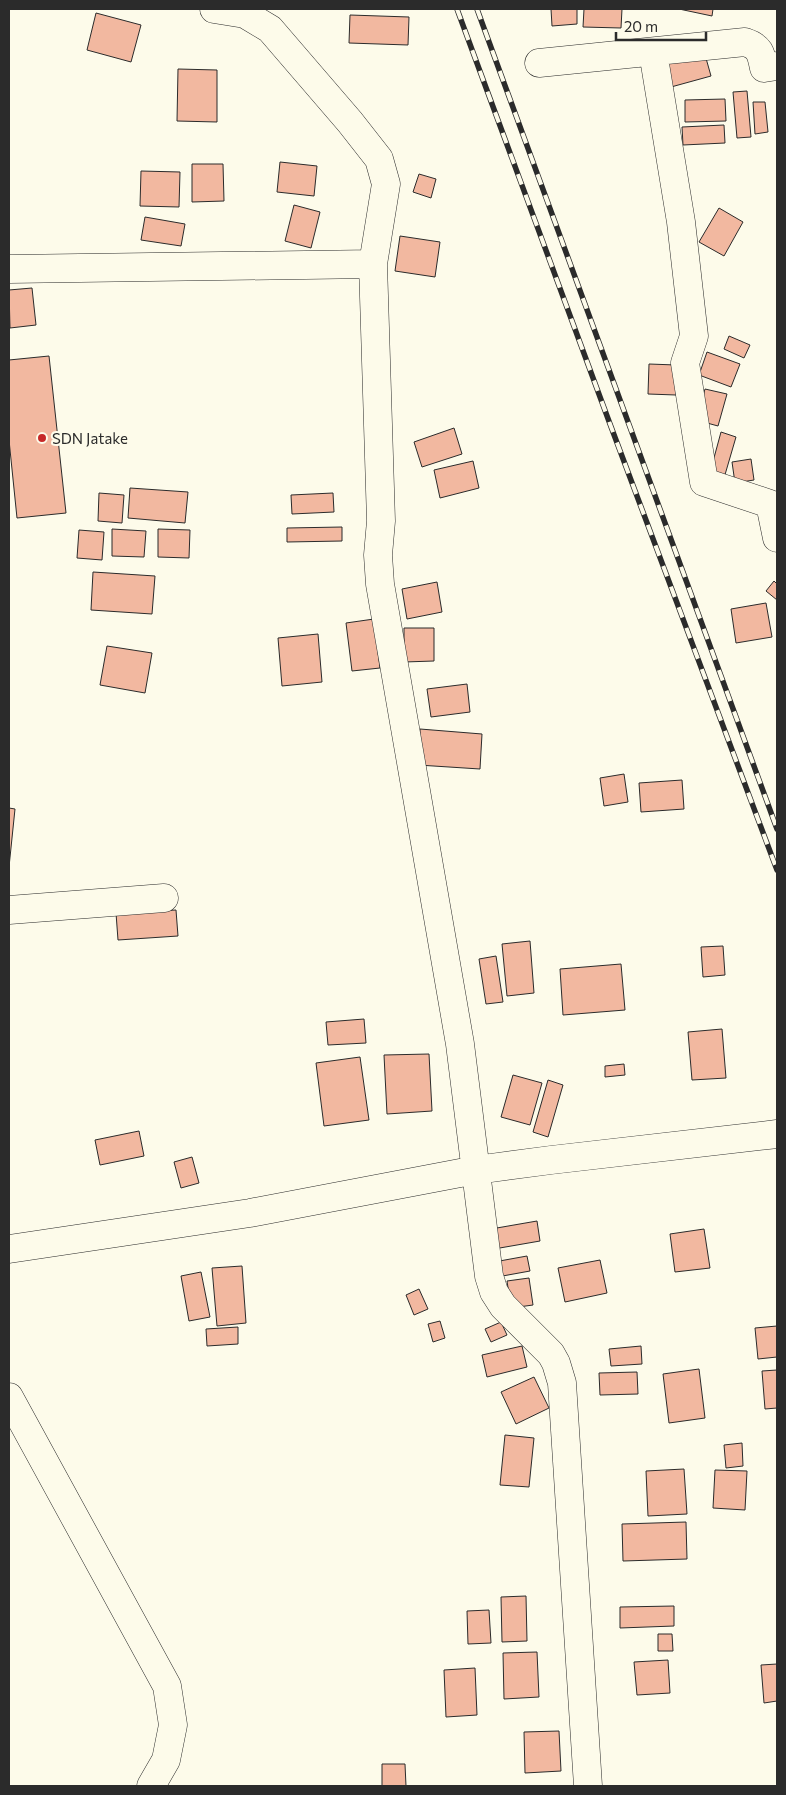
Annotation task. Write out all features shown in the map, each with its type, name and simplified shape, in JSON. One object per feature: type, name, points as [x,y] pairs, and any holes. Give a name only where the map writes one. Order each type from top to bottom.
[{"type":"street","points":[[214,9],[245,14],[270,28],[378,158],[386,184],[373,264],[381,521],[378,555],[380,584],[460,1044],[489,1276],[494,1292],[503,1306],[551,1354],[562,1382],[588,1786]]},
{"type":"street","points":[[539,63],[745,42],[754,46],[761,54],[764,68],[777,66]]},
{"type":"street","points":[[653,52],[681,222],[694,336],[685,363],[704,482],[770,504],[777,538]]},
{"type":"street","points":[[9,269],[373,264]]},
{"type":"street","points":[[9,910],[164,898]]},
{"type":"street","points":[[9,1248],[250,1213],[476,1170],[777,1134]]},
{"type":"street","points":[[9,1397],[167,1686],[173,1725],[166,1760],[151,1786]]},
{"type":"building","points":[[551,9],[577,9],[577,24],[552,26]]},
{"type":"building","points":[[584,9],[622,9],[621,28],[583,27]]},
{"type":"building","points":[[679,9],[713,9],[712,16]]},
{"type":"building","points":[[96,13],[141,25],[131,62],[87,50]]},
{"type":"building","points":[[350,15],[409,17],[408,45],[349,43]]},
{"type":"building","points":[[702,44],[711,76],[671,87],[662,55]]},
{"type":"building","points":[[178,69],[217,70],[217,122],[177,121]]},
{"type":"building","points":[[747,91],[751,137],[737,138],[733,92]]},
{"type":"building","points":[[725,99],[726,121],[685,122],[685,100]]},
{"type":"building","points":[[753,102],[765,102],[768,132],[755,134]]},
{"type":"building","points":[[724,125],[725,143],[683,145],[682,127]]},
{"type":"building","points":[[280,162],[317,166],[314,196],[277,192]]},
{"type":"building","points":[[192,164],[223,164],[224,201],[192,202]]},
{"type":"building","points":[[141,171],[180,172],[179,207],[140,206]]},
{"type":"building","points":[[419,174],[436,179],[431,198],[413,192]]},
{"type":"building","points":[[294,205],[320,212],[311,248],[285,241]]},
{"type":"building","points":[[719,208],[743,222],[724,256],[699,242]]},
{"type":"building","points":[[145,217],[185,224],[181,246],[141,240]]},
{"type":"building","points":[[400,236],[440,242],[435,277],[395,271]]},
{"type":"building","points":[[32,288],[36,325],[10,328],[9,290]]},
{"type":"building","points":[[729,336],[750,345],[744,358],[724,349]]},
{"type":"building","points":[[707,352],[740,364],[731,387],[699,375]]},
{"type":"building","name":"SDN Jatake","points":[[49,356],[66,513],[17,518],[9,440],[9,360]]},
{"type":"building","points":[[649,364],[676,365],[676,395],[648,394]]},
{"type":"building","points":[[705,389],[727,394],[718,426],[696,420]]},
{"type":"building","points":[[454,428],[462,454],[422,467],[414,442]]},
{"type":"building","points":[[721,432],[736,437],[722,485],[708,480]]},
{"type":"building","points":[[751,459],[754,480],[735,483],[732,462]]},
{"type":"building","points":[[473,461],[479,488],[440,498],[434,470]]},
{"type":"building","points":[[130,488],[188,492],[185,523],[128,518]]},
{"type":"building","points":[[99,493],[124,495],[122,523],[98,521]]},
{"type":"building","points":[[333,493],[334,512],[292,514],[291,495]]},
{"type":"building","points":[[342,527],[342,541],[287,542],[287,528]]},
{"type":"building","points":[[112,529],[146,531],[144,557],[112,556]]},
{"type":"building","points":[[158,529],[190,530],[189,558],[158,557]]},
{"type":"building","points":[[79,530],[104,532],[102,560],[77,558]]},
{"type":"building","points":[[93,572],[155,576],[152,614],[91,610]]},
{"type":"building","points":[[774,581],[777,584],[777,600],[766,591]]},
{"type":"building","points":[[437,582],[442,612],[407,619],[402,589]]},
{"type":"building","points":[[766,603],[772,637],[736,643],[731,609]]},
{"type":"building","points":[[374,619],[380,668],[352,671],[346,623]]},
{"type":"building","points":[[404,628],[434,628],[434,661],[404,662]]},
{"type":"building","points":[[318,634],[322,682],[282,686],[278,638]]},
{"type":"building","points":[[107,646],[152,653],[145,693],[100,685]]},
{"type":"building","points":[[467,684],[470,712],[431,717],[427,689]]},
{"type":"building","points":[[420,729],[482,734],[480,769],[418,765]]},
{"type":"building","points":[[624,774],[628,802],[604,806],[600,778]]},
{"type":"building","points":[[682,780],[684,809],[641,812],[639,783]]},
{"type":"building","points":[[9,808],[15,809],[9,867]]},
{"type":"building","points":[[176,910],[178,936],[118,940],[116,913]]},
{"type":"building","points":[[530,941],[534,993],[507,996],[502,944]]},
{"type":"building","points":[[723,946],[725,975],[703,977],[701,947]]},
{"type":"building","points":[[496,956],[503,1002],[486,1004],[479,959]]},
{"type":"building","points":[[621,964],[625,1010],[563,1015],[560,969]]},
{"type":"building","points":[[364,1019],[366,1043],[328,1045],[326,1022]]},
{"type":"building","points":[[722,1029],[726,1078],[692,1080],[688,1032]]},
{"type":"building","points":[[429,1054],[432,1111],[387,1114],[384,1055]]},
{"type":"building","points":[[360,1057],[369,1120],[324,1126],[316,1063]]},
{"type":"building","points":[[624,1064],[625,1075],[605,1077],[605,1066]]},
{"type":"building","points":[[513,1075],[542,1083],[530,1125],[501,1117]]},
{"type":"building","points":[[548,1080],[563,1085],[548,1137],[533,1132]]},
{"type":"building","points":[[139,1131],[144,1156],[100,1165],[95,1140]]},
{"type":"building","points":[[192,1157],[199,1183],[181,1188],[174,1162]]},
{"type":"building","points":[[537,1221],[540,1241],[494,1249],[491,1229]]},
{"type":"building","points":[[704,1229],[710,1268],[675,1272],[670,1234]]},
{"type":"building","points":[[527,1256],[530,1271],[497,1277],[494,1262]]},
{"type":"building","points":[[600,1260],[607,1293],[565,1302],[558,1268]]},
{"type":"building","points":[[242,1266],[246,1323],[217,1326],[212,1268]]},
{"type":"building","points":[[201,1272],[210,1317],[189,1321],[181,1276]]},
{"type":"building","points":[[529,1278],[533,1305],[511,1308],[507,1281]]},
{"type":"building","points":[[419,1289],[428,1309],[414,1315],[406,1295]]},
{"type":"building","points":[[440,1321],[445,1338],[433,1342],[428,1324]]},
{"type":"building","points":[[501,1322],[507,1335],[491,1342],[485,1329]]},
{"type":"building","points":[[777,1326],[777,1357],[758,1359],[755,1328]]},
{"type":"building","points":[[238,1327],[238,1344],[207,1346],[206,1329]]},
{"type":"building","points":[[522,1346],[527,1367],[487,1377],[482,1355]]},
{"type":"building","points":[[641,1346],[642,1364],[611,1366],[609,1349]]},
{"type":"building","points":[[699,1369],[705,1418],[669,1423],[663,1374]]},
{"type":"building","points":[[777,1370],[777,1408],[765,1409],[762,1371]]},
{"type":"building","points":[[637,1372],[638,1394],[600,1395],[599,1373]]},
{"type":"building","points":[[534,1377],[549,1408],[516,1424],[501,1392]]},
{"type":"building","points":[[505,1435],[534,1438],[529,1487],[500,1485]]},
{"type":"building","points":[[742,1443],[743,1466],[726,1468],[724,1445]]},
{"type":"building","points":[[684,1469],[687,1514],[648,1516],[646,1471]]},
{"type":"building","points":[[715,1470],[747,1471],[745,1510],[713,1508]]},
{"type":"building","points":[[686,1522],[687,1559],[623,1561],[622,1524]]},
{"type":"building","points":[[526,1596],[527,1641],[502,1642],[501,1597]]},
{"type":"building","points":[[674,1606],[674,1626],[620,1628],[620,1607]]},
{"type":"building","points":[[489,1610],[491,1643],[468,1644],[467,1611]]},
{"type":"building","points":[[658,1634],[672,1634],[673,1651],[658,1651]]},
{"type":"building","points":[[537,1652],[539,1697],[504,1699],[503,1653]]},
{"type":"building","points":[[668,1660],[670,1693],[637,1695],[634,1662]]},
{"type":"building","points":[[777,1664],[777,1701],[764,1703],[761,1665]]},
{"type":"building","points":[[475,1668],[477,1715],[446,1717],[444,1670]]},
{"type":"building","points":[[559,1731],[561,1771],[525,1773],[524,1732]]},
{"type":"building","points":[[382,1764],[405,1764],[406,1786],[382,1786]]},
{"type":"railway","points":[[457,9],[777,870]]},
{"type":"railway","points":[[477,9],[777,829]]},
{"type":"place","name":"SDN Jatake","points":[[42,438]]}]
